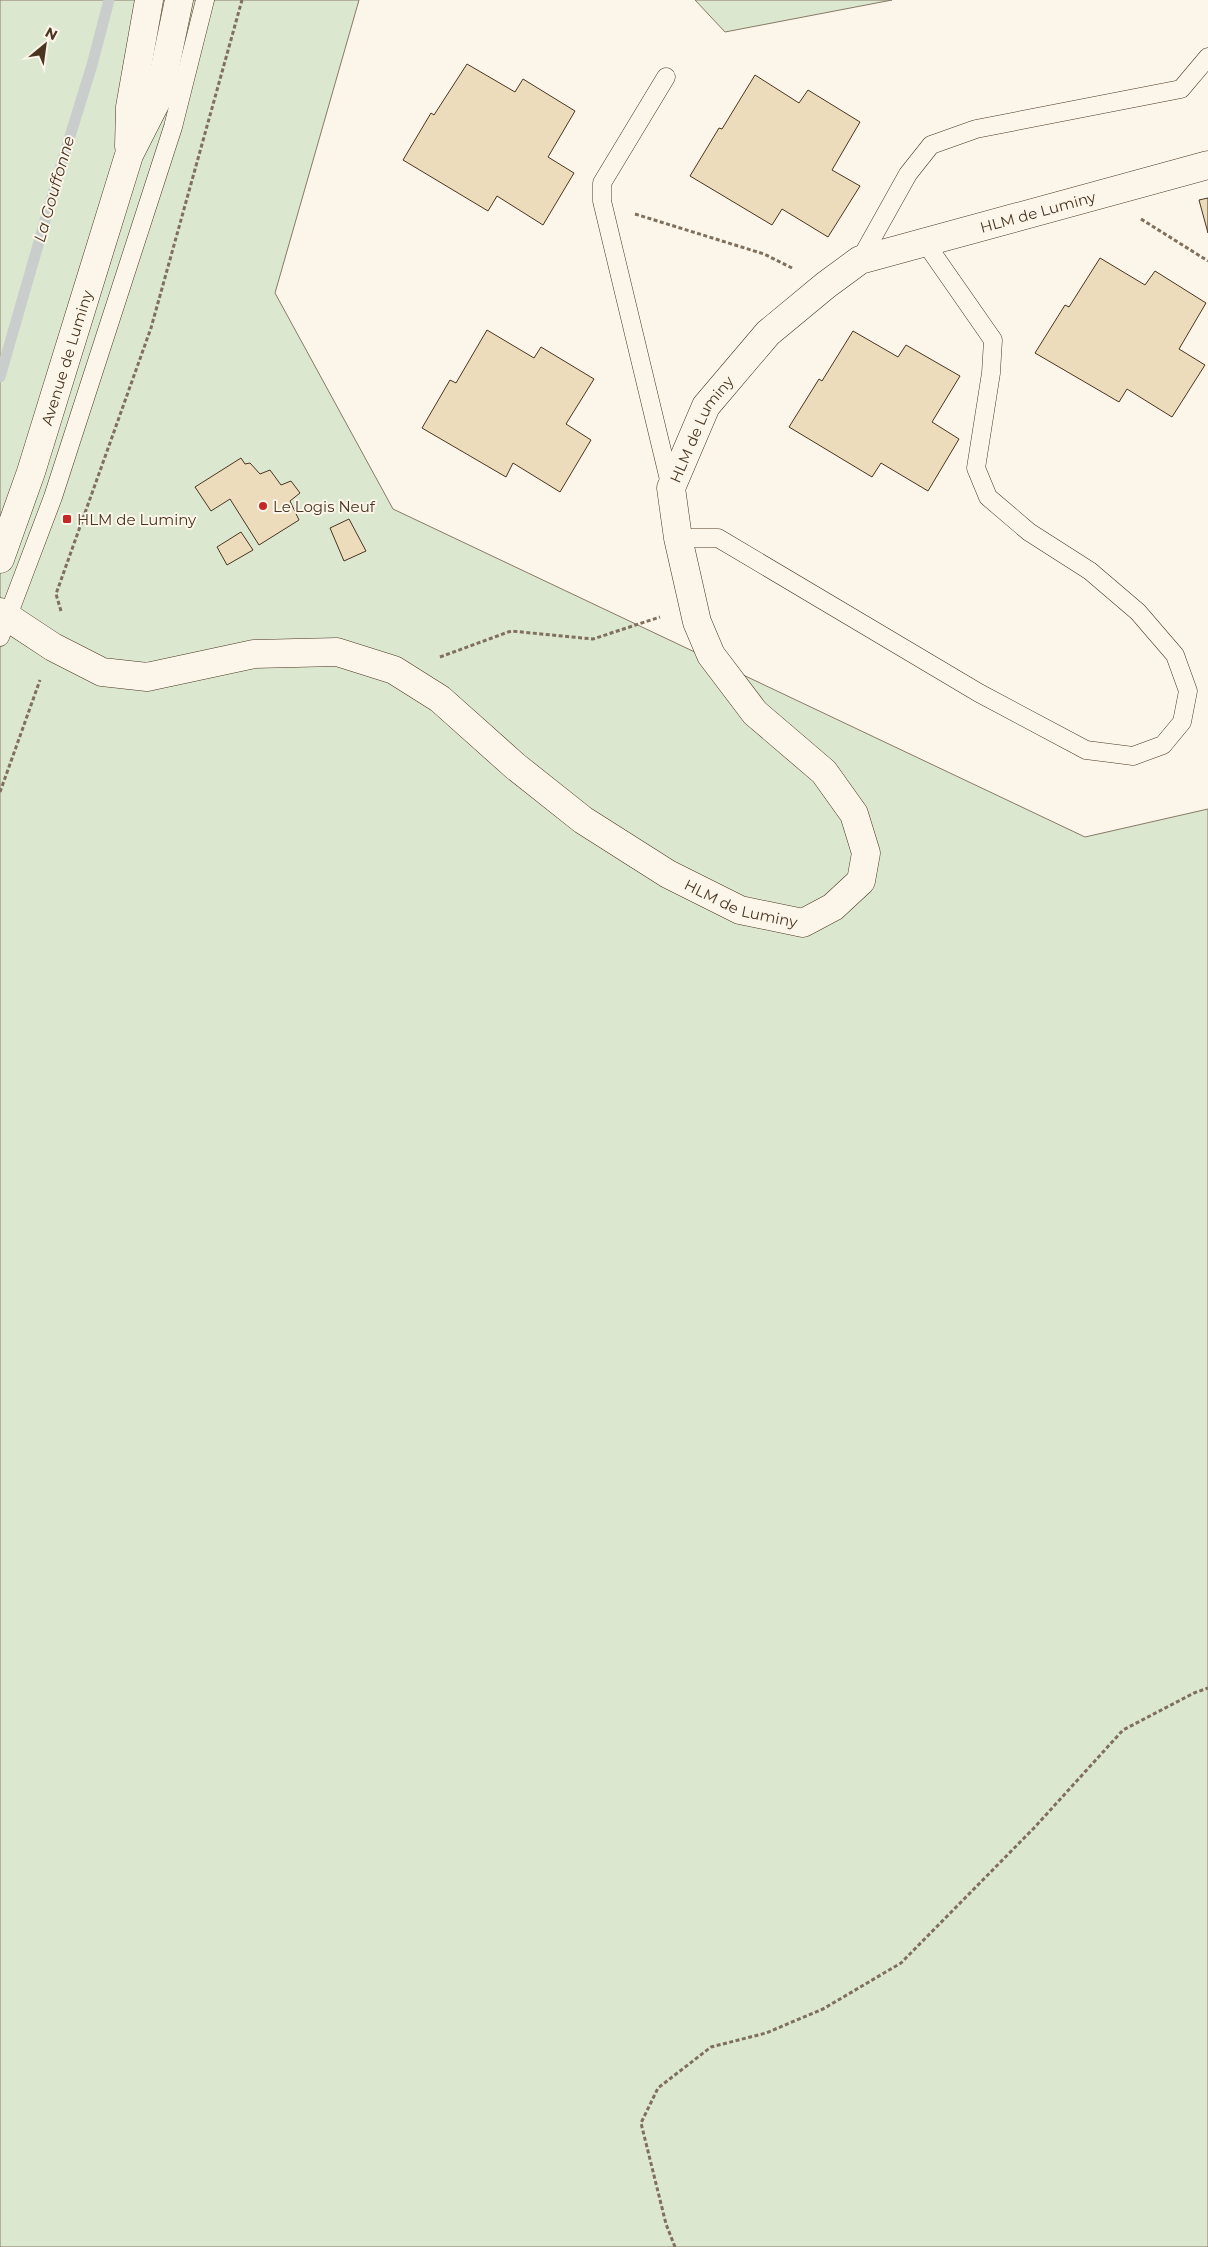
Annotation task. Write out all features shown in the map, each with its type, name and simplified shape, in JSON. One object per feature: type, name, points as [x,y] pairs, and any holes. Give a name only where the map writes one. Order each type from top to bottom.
[{"type":"street","name":"Avenue de Luminy","points":[[129,155],[130,107],[149,0]]},
{"type":"street","name":"Avenue de Luminy","points":[[0,559],[31,472],[129,155],[159,96],[179,0]]},
{"type":"street","name":"HLM de Luminy","points":[[3,622],[102,672],[147,677],[254,654],[337,652],[394,670],[440,699],[515,766],[583,820],[668,874],[740,910],[803,922],[833,907],[861,881],[866,852],[854,814],[824,772],[755,713],[711,655],[697,622],[678,538],[671,488],[706,406],[768,333],[826,285],[860,260],[1208,165]]},
{"type":"lane","points":[[3,622],[53,497],[170,136],[205,0]]},
{"type":"lane","points":[[860,260],[908,174],[931,145],[976,129],[1181,89],[1208,57]]},
{"type":"lane","points":[[666,77],[602,183],[602,201],[671,488]]},
{"type":"lane","points":[[678,538],[718,538],[979,693],[1086,750],[1133,756],[1163,745],[1182,722],[1188,691],[1175,655],[1138,612],[1090,571],[1029,532],[988,497],[976,468],[991,373],[993,340],[924,241]]},
{"type":"path","points":[[63,619],[56,594],[151,328],[242,0]]},
{"type":"path","points":[[1138,218],[1208,261]]},
{"type":"path","points":[[649,219],[764,254]]},
{"type":"path","points":[[394,670],[458,651],[511,631],[593,639],[694,606]]},
{"type":"path","points":[[0,792],[42,673]]},
{"type":"path","points":[[675,2247],[666,2224],[641,2123],[658,2088],[711,2047],[766,2033],[823,2009],[901,1964],[1034,1828],[1123,1730],[1194,1692],[1208,1688]]},
{"type":"green space","points":[[0,0],[359,0],[275,293],[393,509],[1085,837],[1208,809],[1208,2247],[0,2247]]},
{"type":"green space","points":[[695,0],[892,0],[725,32]]},
{"type":"building","points":[[467,64],[515,92],[523,79],[575,111],[548,157],[574,173],[543,225],[497,196],[488,211],[403,160],[431,113],[434,115]]},
{"type":"building","points":[[755,75],[799,103],[808,90],[860,122],[832,170],[860,186],[828,237],[782,209],[772,225],[690,176],[719,128],[722,129]]},
{"type":"building","points":[[1208,198],[1208,233],[1199,200]]},
{"type":"building","points":[[1100,258],[1145,285],[1155,271],[1206,303],[1179,349],[1205,365],[1172,417],[1127,389],[1119,402],[1035,353],[1065,305],[1069,307]]},
{"type":"building","points":[[487,330],[534,358],[541,347],[594,379],[566,424],[591,440],[560,492],[513,463],[506,477],[422,428],[450,380],[456,383]]},
{"type":"building","points":[[853,331],[898,357],[906,345],[960,376],[932,422],[959,439],[928,491],[881,463],[872,477],[789,427],[819,379],[822,381]]},
{"type":"building","name":"Le Logis Neuf","points":[[241,458],[245,464],[250,463],[260,474],[270,470],[281,485],[291,481],[300,493],[290,501],[299,520],[259,545],[230,499],[211,511],[195,487]]},
{"type":"building","points":[[349,519],[366,551],[344,561],[330,528]]},
{"type":"building","points":[[241,532],[253,550],[227,565],[217,547]]},
{"type":"waterway","name":"La Gouffonne","points":[[0,377],[92,65],[109,0]]},
{"type":"place","name":"Le Logis Neuf","points":[[263,506]]},
{"type":"place","name":"HLM de Luminy","points":[[67,519]]}]
